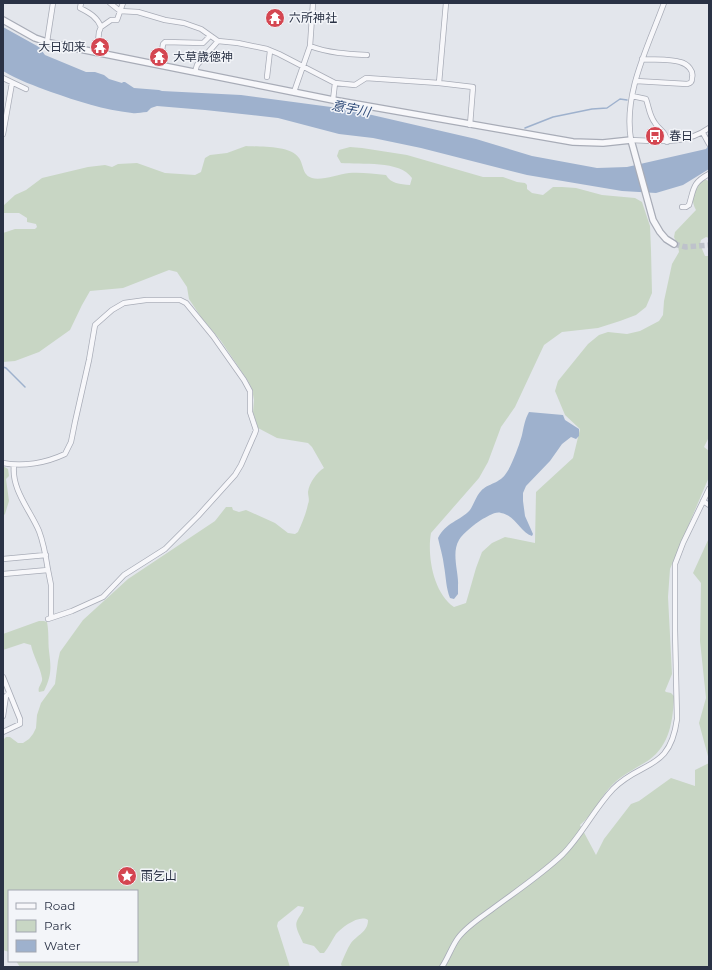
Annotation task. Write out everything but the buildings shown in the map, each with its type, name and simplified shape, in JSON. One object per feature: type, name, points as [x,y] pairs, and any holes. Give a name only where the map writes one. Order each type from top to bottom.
[{"type":"street","points":[[47,42],[53,3]]},
{"type":"street","points":[[81,3],[80,8],[91,14],[101,27]]},
{"type":"street","points":[[110,3],[120,11],[138,12],[201,28],[218,41],[238,43],[279,54],[335,83],[355,85],[366,78],[473,87],[470,125]]},
{"type":"street","points":[[97,52],[101,27],[111,20],[117,20],[123,3]]},
{"type":"street","points":[[294,92],[310,46],[313,3]]},
{"type":"street","points":[[439,83],[446,3]]},
{"type":"street","points":[[664,3],[642,59],[629,113],[631,142],[653,220],[658,230],[666,239],[674,244]]},
{"type":"street","points":[[3,20],[30,35],[47,42],[333,100],[573,142],[667,142],[689,139],[704,134],[709,128]]},
{"type":"street","points":[[160,65],[163,44],[165,42],[203,43],[210,36]]},
{"type":"street","points":[[194,72],[197,65],[218,41]]},
{"type":"street","points":[[310,46],[346,54],[367,55]]},
{"type":"street","points":[[267,77],[270,51]]},
{"type":"street","points":[[636,81],[690,84],[692,81],[692,70],[681,62],[642,59]]},
{"type":"street","points":[[3,78],[26,89]]},
{"type":"street","points":[[3,134],[12,83]]},
{"type":"street","points":[[333,100],[335,83]]},
{"type":"street","points":[[632,96],[646,99],[649,113],[656,126],[665,133],[667,142]]},
{"type":"street","points":[[704,134],[709,144]]},
{"type":"street","points":[[682,207],[689,205],[695,184],[709,174]]},
{"type":"street","points":[[3,463],[14,465],[45,462],[64,454],[74,429],[95,325],[112,310],[124,303],[146,300],[180,300],[186,303],[213,336],[250,391],[250,412],[256,430],[241,465],[228,484],[165,549],[124,575],[103,597],[79,608],[50,618],[51,585],[46,555],[39,530],[21,496],[16,483],[14,465]]},
{"type":"street","points":[[442,967],[458,938],[484,915],[554,862],[575,840],[612,790],[627,778],[661,758],[669,747],[678,719],[675,630],[675,564],[709,489]]},
{"type":"street","points":[[704,502],[709,505]]},
{"type":"street","points":[[3,559],[46,555]]},
{"type":"street","points":[[3,574],[48,570]]},
{"type":"street","points":[[3,677],[20,719],[20,724],[3,732]]},
{"type":"street","points":[[3,716],[6,696],[9,693]]},
{"type":"green space","points":[[246,146],[282,149],[295,154],[301,161],[306,175],[312,178],[316,179],[349,173],[363,173],[386,175],[393,182],[410,185],[412,178],[399,168],[380,164],[341,163],[337,156],[339,150],[350,147],[362,148],[407,155],[483,177],[503,177],[525,183],[527,185],[527,189],[532,193],[543,195],[553,187],[576,188],[602,195],[635,198],[642,202],[650,226],[651,250],[652,293],[646,307],[636,315],[598,328],[562,332],[544,345],[515,407],[501,427],[488,462],[479,478],[431,533],[431,562],[436,583],[447,601],[454,607],[466,603],[482,552],[492,543],[505,537],[535,543],[536,492],[573,458],[580,429],[565,415],[555,391],[558,381],[588,344],[599,335],[608,332],[627,334],[640,331],[659,321],[663,315],[664,301],[672,264],[679,252],[674,237],[675,232],[696,210],[693,202],[693,195],[698,184],[701,180],[707,180],[709,182],[709,238],[706,237],[701,240],[700,244],[705,256],[709,256],[709,437],[704,447],[709,451],[709,477],[670,569],[668,597],[672,674],[665,691],[674,696],[673,714],[669,731],[662,747],[649,760],[621,777],[613,784],[585,821],[580,825],[596,855],[604,839],[631,804],[639,801],[671,778],[695,786],[695,770],[709,763],[709,967],[342,967],[341,964],[350,945],[353,940],[366,928],[368,920],[356,920],[342,928],[336,934],[324,953],[320,953],[314,946],[303,943],[296,923],[304,907],[298,906],[278,922],[277,926],[290,967],[20,967],[17,962],[138,962],[138,890],[8,890],[8,952],[3,950],[3,740],[6,737],[10,737],[18,743],[23,743],[33,734],[36,728],[37,715],[41,703],[55,684],[60,652],[83,620],[128,579],[215,521],[226,507],[232,507],[233,510],[239,512],[246,510],[275,523],[288,533],[295,534],[298,532],[309,502],[308,492],[310,485],[316,475],[324,468],[312,447],[308,443],[277,438],[258,428],[253,412],[254,400],[252,389],[248,381],[221,341],[201,317],[189,299],[187,287],[177,272],[169,270],[123,288],[90,291],[70,330],[39,352],[15,361],[3,362],[3,233],[15,229],[35,229],[37,227],[36,224],[27,222],[27,218],[19,213],[3,213],[3,206],[15,195],[26,190],[42,178],[88,167],[105,165],[112,167],[118,164],[137,163],[165,173],[195,175],[201,172],[205,158],[210,155],[227,153]]},
{"type":"green space","points":[[3,466],[8,469],[9,476],[6,479],[9,501],[3,516]]},
{"type":"green space","points":[[709,538],[709,760],[699,723],[706,698],[700,641],[701,583],[693,573]]},
{"type":"green space","points":[[39,621],[47,622],[50,676],[44,691],[39,692],[42,678],[31,645],[24,643],[3,650],[3,634]]},
{"type":"water","points":[[3,27],[39,47],[45,55],[86,72],[95,72],[104,75],[109,79],[122,83],[125,82],[134,88],[241,95],[346,109],[476,139],[532,156],[597,168],[627,167],[706,149],[709,145],[709,169],[683,185],[656,193],[622,191],[527,175],[421,148],[373,138],[339,134],[278,118],[157,106],[151,108],[147,112],[136,113],[111,110],[51,92],[3,71]]},
{"type":"water","points":[[529,412],[563,415],[565,420],[579,429],[579,436],[576,439],[571,437],[562,444],[550,461],[526,486],[523,493],[523,501],[525,516],[533,534],[532,536],[524,531],[506,514],[496,513],[481,520],[461,537],[457,545],[455,557],[458,594],[454,599],[450,598],[438,538],[445,528],[470,510],[478,495],[484,488],[498,481],[504,476],[516,454]]},
{"type":"waterway","points":[[525,128],[553,117],[592,109],[607,108],[620,99],[627,100]]},
{"type":"waterway","points":[[3,367],[6,368],[25,387]]},
{"type":"tunnel","points":[[674,244],[686,247],[709,245]]},
{"type":"place","name":"六所神社","points":[[275,18]]},
{"type":"place","name":"大日如来","points":[[100,47]]},
{"type":"place","name":"大草歳徳神","points":[[159,57]]},
{"type":"place","name":"春日","points":[[655,136]]},
{"type":"place","name":"雨乞山","points":[[127,876]]},
{"type":"water label","name":"意宇川","points":[[351,108]]}]
